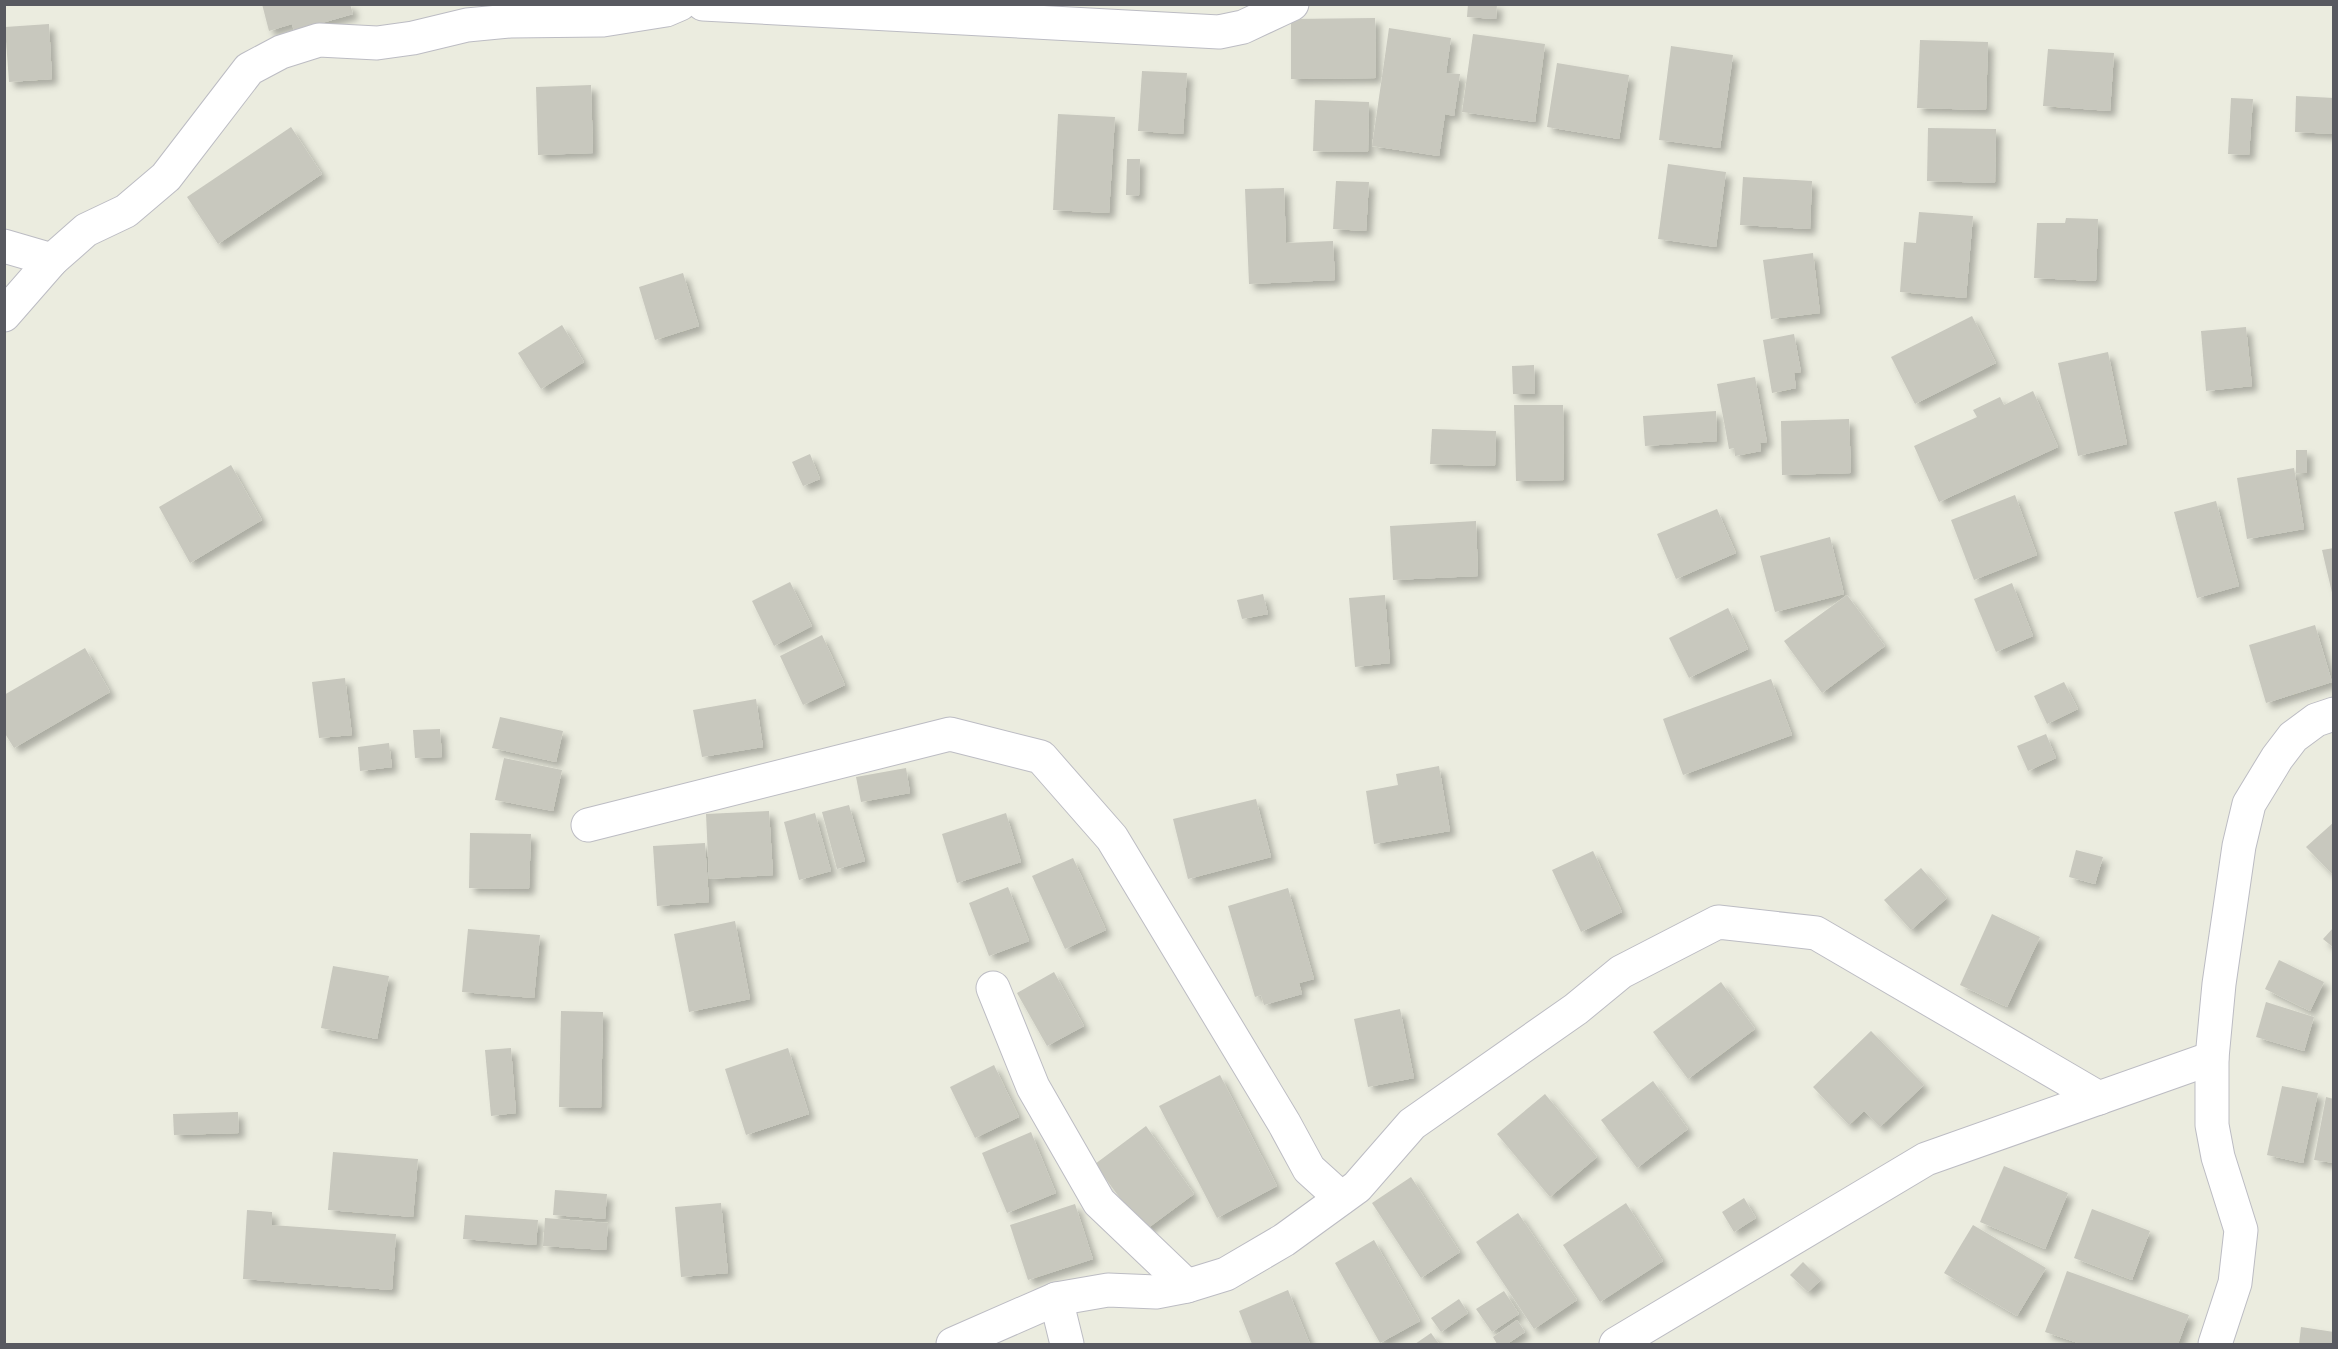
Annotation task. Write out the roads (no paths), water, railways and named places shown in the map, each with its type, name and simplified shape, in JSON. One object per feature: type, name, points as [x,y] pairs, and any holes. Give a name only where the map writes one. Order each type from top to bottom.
[{"type":"street","points":[[4,315],[52,260],[86,231],[126,211],[166,177],[249,69],[281,52],[319,40],[377,43],[413,38],[467,25],[510,21],[603,20],[666,10],[680,4]]},
{"type":"street","points":[[703,4],[1219,32],[1243,27],[1292,4]]},
{"type":"street","points":[[4,246],[52,260]]},
{"type":"street","points":[[2215,1344],[2235,1283],[2241,1230],[2218,1157],[2212,1125],[2212,1058],[2219,984],[2239,846],[2249,804],[2293,737],[2316,720],[2334,714]]},
{"type":"street","points":[[588,825],[950,734],[1041,757],[1112,838],[1284,1123],[1309,1169],[1341,1198]]},
{"type":"street","points":[[953,1344],[1056,1299],[1108,1290],[1156,1292],[1187,1286],[1226,1274],[1284,1240],[1357,1187],[1412,1124],[1576,1009],[1621,972],[1718,922],[1816,933],[2099,1098]]},
{"type":"street","points":[[993,988],[1033,1088],[1100,1202],[1187,1286]]},
{"type":"street","points":[[1616,1344],[1926,1159],[2212,1058]]},
{"type":"street","points":[[1056,1299],[1067,1344]]}]
